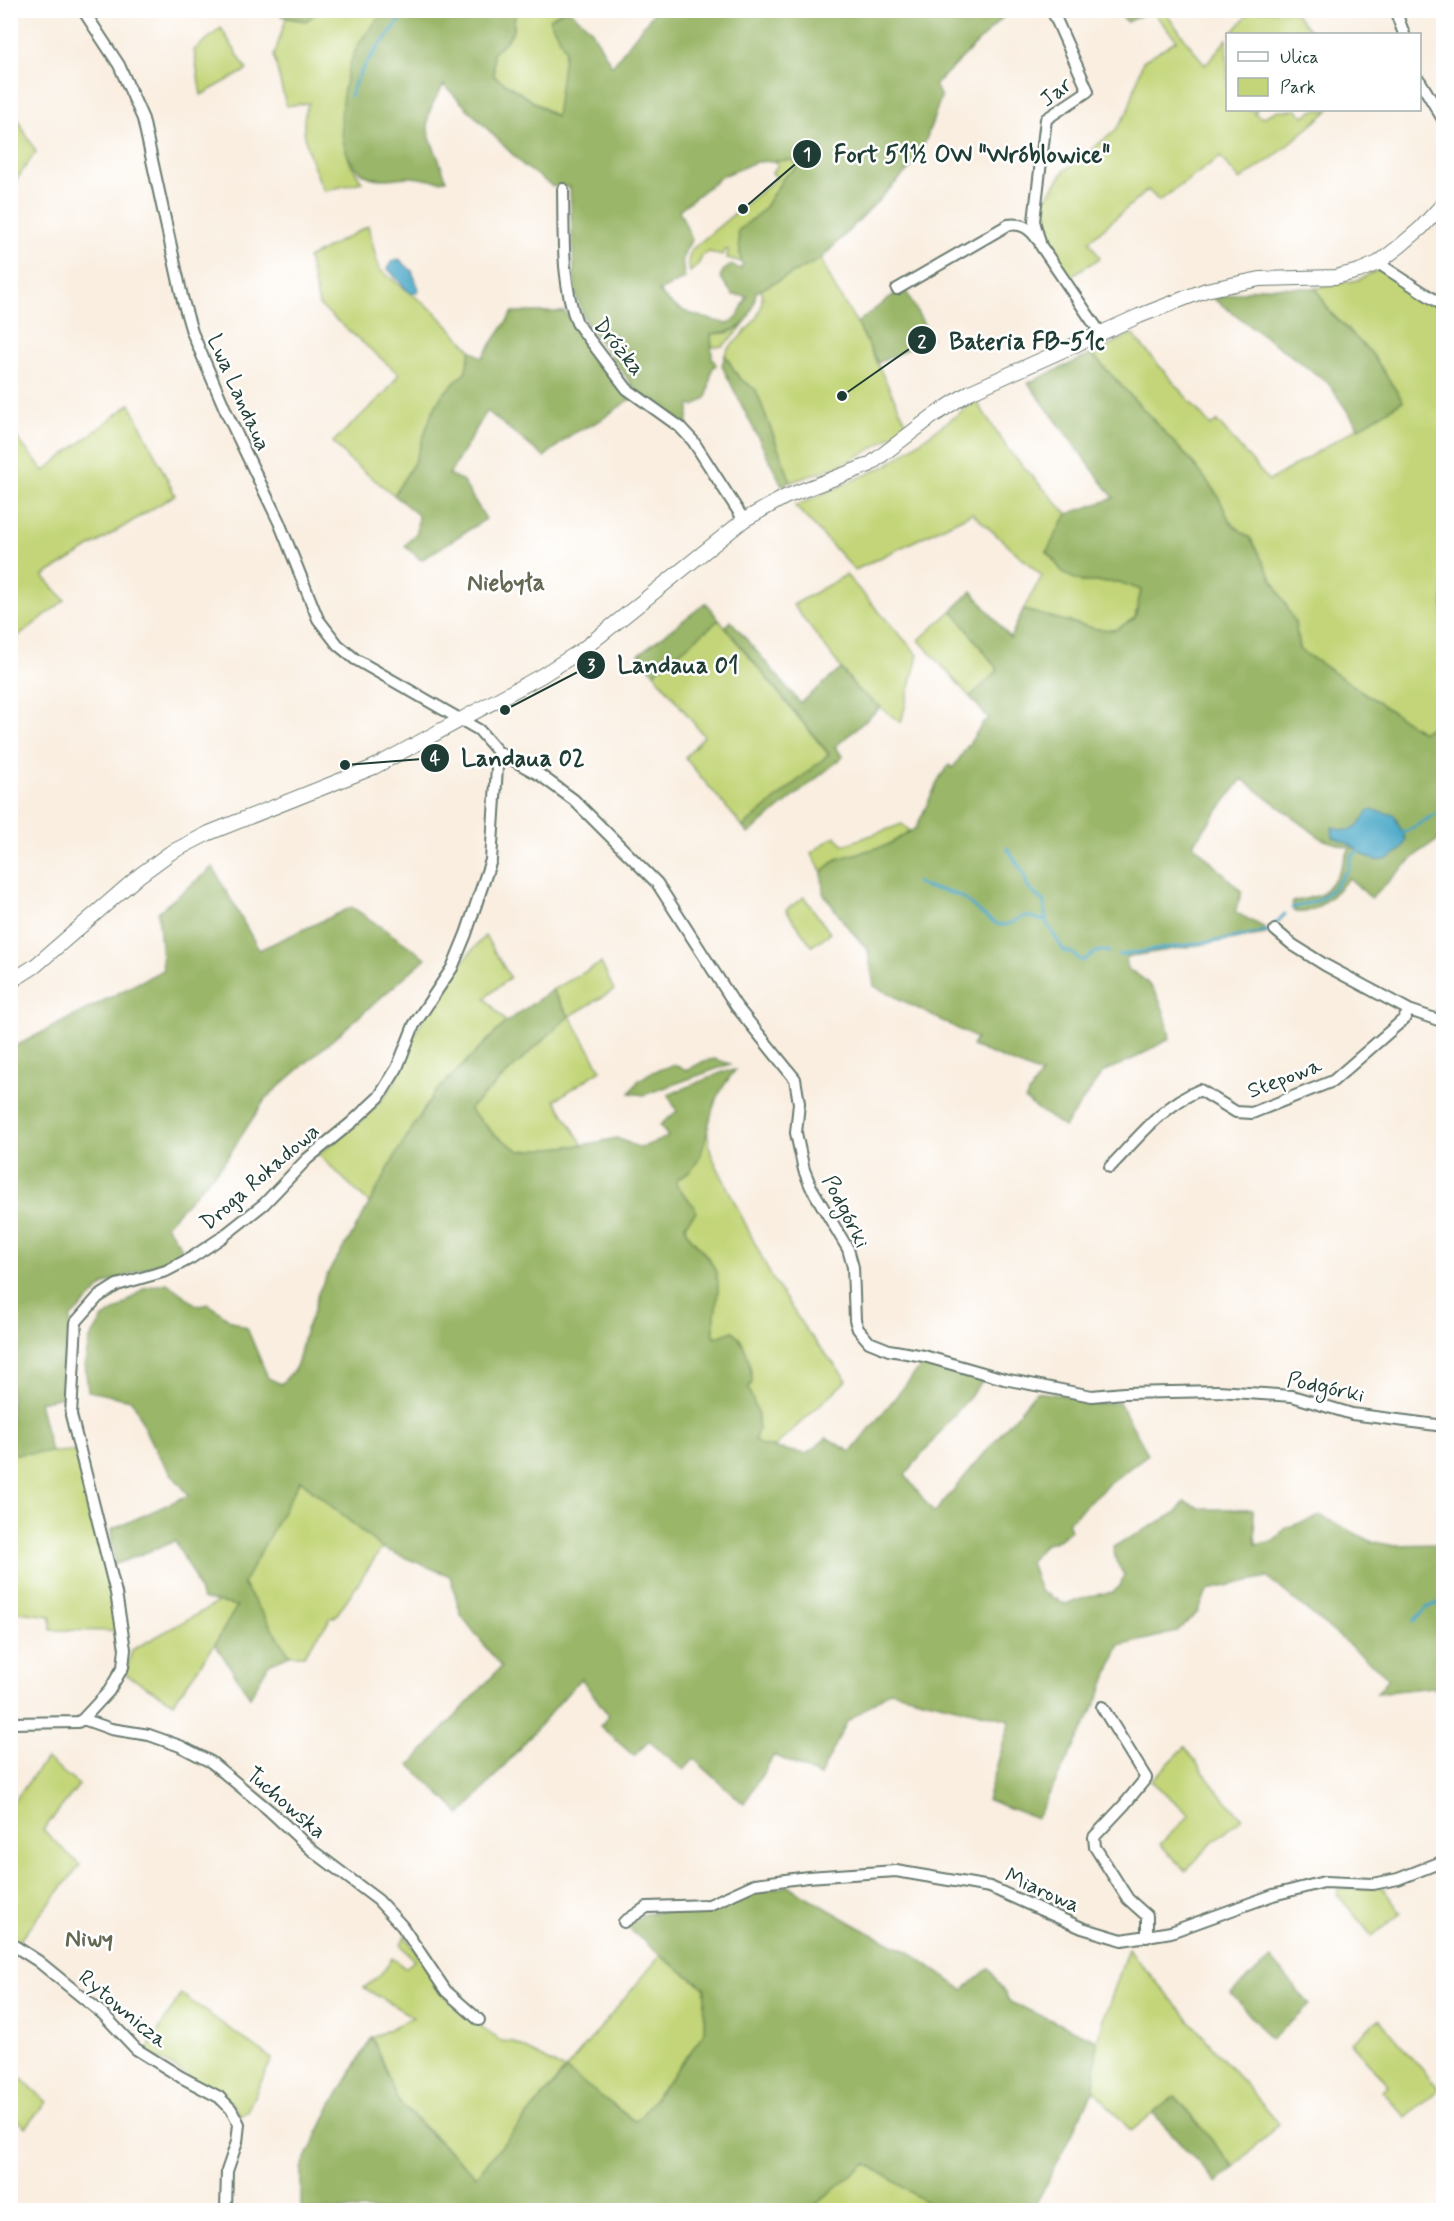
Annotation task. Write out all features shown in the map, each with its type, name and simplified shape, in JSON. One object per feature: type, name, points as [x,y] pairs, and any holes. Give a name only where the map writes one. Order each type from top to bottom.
[{"type":"street","name":"Lwa Landaua","points":[[82,10],[119,65],[143,118],[183,301],[192,332],[231,424],[279,522],[318,619],[338,645],[355,659],[462,720]]},
{"type":"street","name":"Jar","points":[[1052,10],[1089,91],[1046,119],[1034,221],[1041,246],[1101,334]]},
{"type":"street","points":[[1395,10],[1404,33]]},
{"type":"street","points":[[1421,84],[1443,121]]},
{"type":"street","name":"Dróżka","points":[[563,189],[566,276],[577,323],[627,389],[661,412],[693,441],[744,520]]},
{"type":"street","points":[[10,982],[35,966],[140,875],[188,842],[365,771],[541,676],[582,650],[744,520],[785,497],[868,465],[941,410],[970,392],[1181,299],[1215,288],[1260,279],[1335,277],[1359,271],[1377,263],[1420,228],[1443,203]]},
{"type":"street","points":[[897,289],[1008,225],[1019,224],[1032,231],[1041,246]]},
{"type":"street","points":[[1377,263],[1443,306]]},
{"type":"street","name":"Podgórki","points":[[462,720],[479,730],[498,752],[540,775],[574,800],[657,883],[736,1006],[795,1079],[799,1104],[796,1133],[804,1170],[848,1249],[853,1267],[855,1320],[858,1329],[869,1342],[889,1350],[924,1356],[1004,1379],[1092,1396],[1218,1391],[1292,1396],[1353,1414],[1443,1426]]},
{"type":"street","name":"Droga Rokadowa","points":[[83,1719],[110,1691],[123,1667],[125,1649],[116,1593],[71,1415],[76,1323],[98,1297],[117,1285],[166,1271],[191,1258],[220,1238],[264,1204],[307,1159],[351,1123],[379,1096],[397,1068],[414,1025],[452,968],[466,934],[491,860],[498,752]]},
{"type":"street","points":[[1275,930],[1324,965],[1409,1010],[1443,1022]]},
{"type":"street","name":"Stepowa","points":[[1110,1167],[1157,1119],[1184,1097],[1200,1090],[1236,1112],[1252,1113],[1333,1081],[1404,1019],[1409,1010]]},
{"type":"street","points":[[1102,1707],[1146,1778],[1119,1812],[1094,1837],[1095,1847],[1128,1899],[1147,1916],[1147,1937]]},
{"type":"street","name":"Tuchowska","points":[[10,1723],[78,1722],[83,1719],[111,1729],[149,1735],[180,1746],[211,1762],[270,1811],[313,1851],[378,1899],[402,1926],[446,1991],[479,2020]]},
{"type":"street","name":"Miarowa","points":[[624,1922],[648,1907],[709,1905],[755,1884],[807,1877],[896,1871],[990,1887],[1082,1928],[1122,1940],[1171,1932],[1273,1894],[1324,1882],[1373,1884],[1398,1880],[1443,1862]]},
{"type":"street","name":"Rytownicza","points":[[10,1944],[38,1961],[103,2014],[136,2049],[219,2097],[231,2109],[238,2124],[237,2142],[227,2171],[226,2211]]},
{"type":"green space","points":[[283,10],[319,11],[306,21],[281,16]]},
{"type":"green space","points":[[319,11],[382,11],[348,159],[362,182],[324,191],[307,147],[304,124],[309,103],[286,106],[274,56],[286,18],[306,21]]},
{"type":"green space","points":[[382,11],[517,11],[512,33],[493,53],[494,76],[556,117],[565,49],[549,19],[563,11],[570,11],[591,29],[612,66],[655,11],[1009,11],[935,85],[941,97],[926,140],[912,166],[821,259],[756,292],[751,312],[744,324],[731,331],[711,334],[712,357],[716,365],[712,369],[707,397],[694,406],[690,405],[687,425],[638,393],[586,323],[575,292],[570,187],[552,186],[524,166],[444,85],[429,112],[428,132],[446,180],[369,177],[353,164],[346,150],[342,133],[341,115],[346,79],[356,49]],"holes":[[[791,160],[799,166],[784,177],[763,210],[738,231],[743,265],[740,269],[731,265],[723,271],[720,277],[733,295],[747,296],[737,318],[728,324],[690,314],[666,299],[659,291],[685,278],[683,258],[692,240],[679,210],[722,176],[756,162]]]},
{"type":"green space","points":[[517,11],[563,11],[550,20],[565,49],[557,117],[494,76],[493,53],[505,43],[512,33]]},
{"type":"green space","points":[[1118,11],[1150,11],[1127,22]]},
{"type":"green space","points":[[1158,11],[1164,11],[1205,65],[1226,40],[1226,111],[1256,111],[1254,113],[1262,118],[1276,111],[1298,111],[1304,116],[1312,111],[1328,111],[1275,156],[1240,180],[1220,157],[1159,201],[1148,190],[1089,241],[1100,258],[1066,279],[1048,252],[1038,211],[1064,171],[1115,131],[1128,111],[1143,61],[1177,40],[1156,16]]},
{"type":"green space","points":[[1251,11],[1293,11],[1312,33],[1232,33]]},
{"type":"green space","points":[[221,28],[247,70],[201,95],[194,50]]},
{"type":"green space","points":[[11,99],[19,122],[36,152],[11,187]]},
{"type":"green space","points":[[773,160],[791,160],[800,165],[784,177],[763,210],[738,231],[741,262],[727,258],[728,250],[724,250],[722,255],[709,252],[703,255],[697,266],[690,272],[688,261],[691,250],[777,178],[772,173],[778,165]]},
{"type":"green space","points":[[368,226],[379,269],[434,311],[471,350],[465,373],[442,395],[432,413],[415,461],[394,495],[348,459],[333,442],[386,392],[399,374],[319,305],[308,258]]},
{"type":"green space","points":[[821,259],[836,290],[857,323],[907,424],[880,444],[852,459],[791,482],[756,390],[739,378],[725,355],[758,315],[762,299],[761,289]]},
{"type":"green space","points":[[1380,269],[1443,310],[1443,721],[1423,732],[1299,649],[1299,638],[1251,539],[1230,522],[1218,496],[1194,464],[1092,354],[1132,334],[1211,426],[1217,421],[1269,481],[1402,401],[1373,355],[1330,312],[1316,288],[1358,280]]},
{"type":"green space","points":[[1263,287],[1316,288],[1330,312],[1373,355],[1403,401],[1359,428],[1328,383],[1214,299]]},
{"type":"green space","points":[[905,289],[931,338],[878,363],[857,323],[896,293]]},
{"type":"green space","points":[[513,312],[565,312],[632,398],[599,421],[572,434],[544,457],[487,411],[449,475],[462,480],[486,519],[421,560],[405,546],[417,532],[418,515],[394,495],[415,461],[432,413],[442,395],[465,373],[471,350],[482,358]]},
{"type":"green space","points":[[744,325],[723,346],[712,347],[711,334],[728,333]]},
{"type":"green space","points":[[1092,354],[1194,464],[1218,496],[1230,522],[1251,539],[1295,622],[1299,649],[1422,732],[1443,721],[1443,837],[1422,850],[1371,898],[1349,878],[1332,896],[1317,907],[1309,911],[1294,911],[1292,902],[1321,895],[1336,877],[1350,848],[1322,839],[1242,779],[1193,844],[1242,892],[1235,912],[1265,928],[1266,934],[1126,957],[1127,969],[1146,981],[1158,997],[1170,1038],[1137,1057],[1103,1072],[1064,1127],[1025,1100],[1041,1074],[972,1046],[976,1038],[874,986],[868,950],[823,893],[822,872],[837,859],[888,845],[916,828],[940,777],[949,765],[953,768],[983,723],[989,719],[970,697],[998,670],[952,610],[972,591],[1010,638],[1023,610],[1097,629],[1115,630],[1135,618],[1141,590],[1119,582],[1082,582],[1064,574],[1047,551],[1067,514],[1114,498],[1028,383]]},
{"type":"green space","points":[[725,355],[739,378],[756,390],[791,482],[782,485],[722,366]]},
{"type":"green space","points":[[976,401],[1009,451],[1067,514],[1047,552],[1064,574],[1082,582],[1119,582],[1141,590],[1135,618],[1115,630],[1096,629],[1023,610],[1042,576],[972,513],[855,570],[795,506],[886,466]]},
{"type":"green space","points":[[130,404],[175,495],[43,576],[65,600],[11,642],[11,431],[44,471]]},
{"type":"green space","points":[[846,575],[918,655],[901,723],[858,690],[793,605]]},
{"type":"green space","points":[[706,603],[719,620],[654,673],[639,654]]},
{"type":"green space","points":[[952,610],[999,670],[970,697],[919,640]]},
{"type":"green space","points":[[719,620],[829,755],[743,827],[685,758],[704,736],[654,673]]},
{"type":"green space","points":[[731,621],[800,703],[841,669],[858,690],[881,707],[835,747],[843,757],[748,834],[743,827],[829,754],[725,627]]},
{"type":"green space","points":[[902,824],[910,831],[888,845],[837,859],[822,872],[811,853],[835,836],[844,845]]},
{"type":"green space","points":[[213,867],[259,950],[352,907],[426,958],[266,1098],[223,1164],[166,1225],[185,1253],[105,1284],[71,1317],[64,1359],[63,1397],[39,1402],[51,1452],[11,1454],[10,1049],[163,970],[158,912]]},
{"type":"green space","points":[[804,897],[830,933],[812,946],[786,910]]},
{"type":"green space","points":[[485,936],[510,977],[485,998],[506,1022],[433,1095],[398,1151],[370,1204],[318,1154],[366,1116],[383,1099],[398,1075],[413,1037],[432,1005],[457,969]]},
{"type":"green space","points":[[601,963],[614,990],[570,1016],[601,1070],[555,1100],[583,1145],[520,1151],[495,1135],[469,1109],[569,1016],[552,990]]},
{"type":"green space","points":[[552,990],[569,1016],[469,1109],[495,1135],[520,1151],[583,1145],[617,1138],[640,1148],[668,1137],[660,1125],[677,1111],[668,1095],[723,1072],[735,1070],[717,1098],[704,1144],[695,1165],[677,1179],[676,1185],[695,1207],[696,1212],[685,1225],[686,1231],[709,1260],[718,1281],[714,1338],[733,1331],[742,1342],[747,1355],[752,1383],[748,1388],[758,1420],[755,1440],[760,1445],[806,1454],[827,1438],[851,1452],[924,1362],[984,1379],[905,1475],[934,1513],[1036,1392],[1068,1396],[1098,1404],[1119,1402],[1148,1454],[1110,1483],[1068,1522],[1071,1530],[1058,1540],[1044,1545],[1030,1562],[1040,1591],[1065,1604],[1113,1592],[1120,1586],[1124,1575],[1116,1561],[1113,1547],[1177,1512],[1184,1502],[1203,1509],[1253,1509],[1256,1545],[1275,1540],[1285,1528],[1321,1516],[1370,1541],[1390,1545],[1443,1544],[1443,1697],[1432,1687],[1377,1693],[1389,1678],[1267,1577],[1208,1590],[1197,1613],[1176,1632],[1119,1646],[1097,1702],[1037,1818],[987,1800],[1010,1720],[890,1691],[847,1722],[820,1776],[774,1755],[744,1804],[694,1759],[684,1770],[649,1741],[634,1756],[600,1726],[609,1716],[581,1678],[461,1815],[410,1765],[501,1667],[461,1615],[450,1576],[382,1548],[300,1480],[243,1584],[290,1655],[269,1664],[250,1697],[215,1644],[237,1606],[202,1599],[195,1579],[175,1541],[114,1565],[111,1530],[189,1495],[157,1453],[131,1400],[88,1391],[85,1363],[89,1341],[103,1318],[120,1308],[144,1288],[167,1283],[198,1306],[209,1304],[230,1320],[247,1328],[268,1378],[281,1384],[298,1362],[318,1293],[330,1269],[433,1095],[506,1022]]},
{"type":"green space","points":[[715,1059],[730,1064],[644,1095],[630,1093],[638,1081],[650,1073],[673,1065],[688,1070],[704,1061]]},
{"type":"green space","points":[[707,1129],[711,1154],[772,1278],[806,1330],[847,1380],[772,1449],[760,1446],[755,1440],[758,1416],[749,1393],[743,1344],[733,1331],[714,1338],[716,1290],[714,1271],[707,1255],[686,1231],[685,1225],[694,1207],[676,1185],[677,1179],[702,1149]]},
{"type":"green space","points":[[75,1451],[120,1631],[51,1630],[51,1616],[11,1611],[10,1454]]},
{"type":"green space","points":[[300,1480],[382,1548],[336,1616],[331,1618],[304,1655],[290,1655],[242,1584]]},
{"type":"green space","points":[[221,1601],[238,1605],[215,1644],[173,1703],[125,1674],[132,1650]]},
{"type":"green space","points":[[1185,1747],[1216,1789],[1242,1818],[1208,1847],[1186,1871],[1160,1844],[1190,1815],[1151,1781]]},
{"type":"green space","points":[[46,1759],[79,1785],[43,1830],[80,1865],[18,1942],[11,1936],[11,1805]]},
{"type":"green space","points":[[788,1886],[866,1931],[908,1951],[963,1990],[989,1968],[1010,2002],[1097,2040],[1094,2090],[1033,2210],[938,2210],[866,2163],[809,2210],[301,2210],[301,2169],[331,2106],[372,2037],[398,2101],[476,2176],[566,2070],[634,2121],[642,2115],[704,2034],[705,1988],[661,1956],[627,1927],[645,1914],[676,1910],[706,1910],[754,1892]]},
{"type":"green space","points":[[1382,1887],[1401,1913],[1372,1936],[1337,1894],[1339,1889]]},
{"type":"green space","points":[[405,1935],[438,1986],[459,2011],[501,2041],[513,2042],[565,2070],[476,2177],[398,2101],[372,2038],[413,2017],[364,1988],[380,1975],[392,1958],[405,1968],[414,1961],[401,1945]]},
{"type":"green space","points":[[1128,1949],[1279,2124],[1234,2167],[1175,2096],[1131,2131],[1094,2090],[1097,2040]]},
{"type":"green space","points":[[660,1956],[705,1988],[704,2034],[635,2121],[565,2070]]},
{"type":"green space","points":[[1271,1958],[1310,2005],[1271,2040],[1231,1993]]},
{"type":"green space","points":[[181,1994],[272,2059],[247,2111],[240,2116],[219,2092],[146,2051]]},
{"type":"green space","points":[[1379,2019],[1439,2089],[1406,2118],[1382,2090],[1388,2085],[1351,2043]]},
{"type":"green space","points":[[18,2075],[47,2102],[25,2127],[11,2115],[11,2083]]},
{"type":"green space","points":[[1175,2096],[1234,2167],[1217,2183],[1153,2113]]},
{"type":"green space","points":[[866,2162],[931,2205],[938,2210],[809,2210]]},
{"type":"water","points":[[399,259],[412,271],[419,289],[417,293],[410,293],[388,269],[391,262]]},
{"type":"water","points":[[1373,810],[1394,815],[1406,840],[1398,852],[1387,859],[1369,858],[1347,843],[1333,837],[1332,827],[1345,830],[1354,829],[1361,823],[1367,812]]},
{"type":"waterway","points":[[350,96],[368,61],[408,10]]},
{"type":"waterway","points":[[1402,834],[1444,809]]},
{"type":"waterway","points":[[1007,848],[1023,872],[1028,888],[1044,902],[1046,922],[1064,951],[1072,953],[1082,961],[1097,952],[1109,952]]},
{"type":"waterway","points":[[1292,908],[1320,900],[1348,870],[1351,857],[1360,850]]},
{"type":"waterway","points":[[916,882],[961,897],[987,918],[999,924],[1007,925],[1026,916],[1045,921]]},
{"type":"waterway","points":[[1275,924],[1285,914]]},
{"type":"waterway","points":[[1119,955],[1267,931]]},
{"type":"waterway","points":[[1414,1621],[1428,1607],[1444,1601]]},
{"type":"place","name":"Fort 51½ OW \"Wróblowice\"","points":[[743,209]]},
{"type":"place","name":"Bateria FB-51c","points":[[842,396]]},
{"type":"place","name":"Landaua 01","points":[[505,710]]},
{"type":"place","name":"Landaua 02","points":[[345,765]]},
{"type":"district","name":"Niebyła","points":[[506,582]]},
{"type":"district","name":"Niwy","points":[[89,1938]]}]
